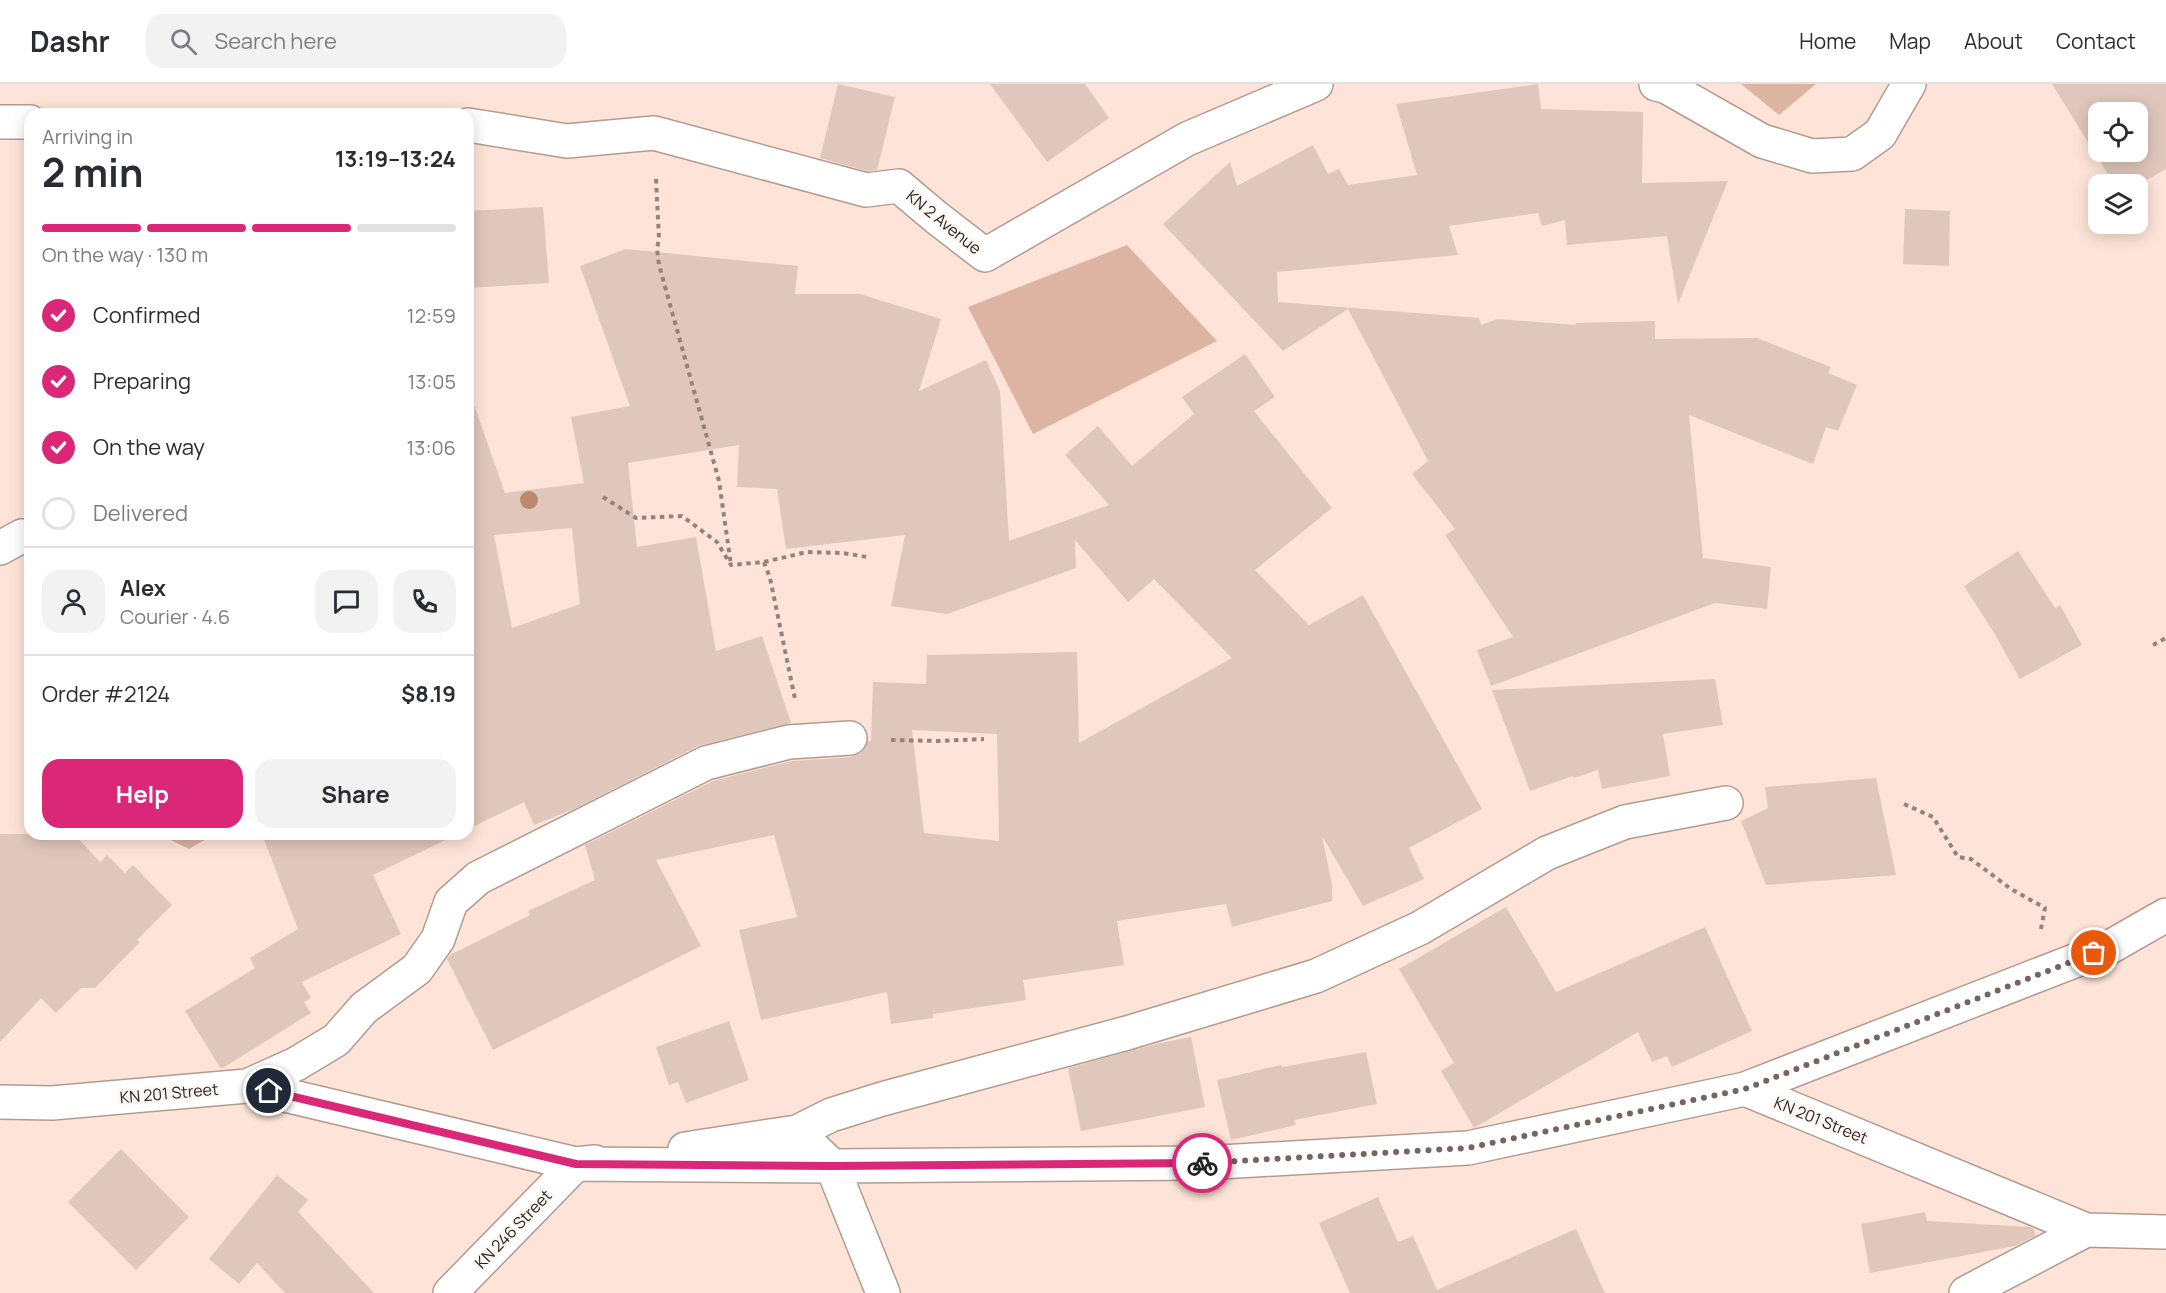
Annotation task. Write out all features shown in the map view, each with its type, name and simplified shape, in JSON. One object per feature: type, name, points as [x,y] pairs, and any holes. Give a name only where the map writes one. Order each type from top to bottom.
[{"type":"street","name":"KN 2 Avenue","points":[[474,126],[567,141],[654,133],[866,190],[899,186],[986,255],[1187,139],[1316,84]]},
{"type":"street","points":[[1656,84],[1667,87],[1762,141],[1812,156],[1852,154],[1880,134],[1909,84]]},
{"type":"street","points":[[0,122],[24,122]]},
{"type":"street","points":[[247,1086],[296,1064],[336,1040],[364,1008],[417,969],[438,939],[451,902],[478,878],[706,763],[789,742],[850,738]]},
{"type":"street","points":[[576,1164],[797,1132],[831,1115],[882,1099],[1127,1033],[1316,976],[1420,928],[1547,854],[1625,822],[1726,803]]},
{"type":"street","points":[[1745,1089],[2110,947],[2166,915]]},
{"type":"street","name":"KN 201 Street","points":[[0,1102],[52,1103],[247,1086],[576,1164],[832,1166],[1203,1163],[1468,1148],[1745,1089],[2086,1230],[2166,1232]]},
{"type":"street","points":[[797,1132],[832,1166],[884,1293]]},
{"type":"street","name":"KN 246 Street","points":[[450,1293],[576,1164]]},
{"type":"street","points":[[1966,1293],[2086,1230]]},
{"type":"path","points":[[654,133],[659,265],[719,481],[731,565]]},
{"type":"path","points":[[603,497],[636,518],[682,516],[717,542],[731,565]]},
{"type":"path","points":[[731,565],[764,562],[807,552],[843,553],[867,557]]},
{"type":"path","points":[[764,562],[770,578],[795,699],[800,705]]},
{"type":"path","points":[[2153,645],[2166,638]]},
{"type":"path","points":[[850,738],[938,741],[984,739]]},
{"type":"path","points":[[1904,804],[1933,817],[1958,857],[1971,859],[2011,889],[2045,908],[2038,946],[2063,964]]},
{"type":"shaded area","points":[[1741,84],[1816,84],[1779,115]]},
{"type":"shaded area","points":[[1127,245],[1217,341],[1033,434],[968,307]]},
{"type":"shaded area","points":[[171,840],[205,840],[189,849]]},
{"type":"building","points":[[838,84],[895,97],[877,170],[867,171],[820,158]]},
{"type":"building","points":[[990,84],[1085,84],[1109,118],[1047,162]]},
{"type":"building","points":[[1538,84],[1541,109],[1643,112],[1642,183],[1728,181],[1678,304],[1667,236],[1567,245],[1565,220],[1542,226],[1538,213],[1449,226],[1458,255],[1277,272],[1278,302],[1479,318],[1481,325],[1497,319],[1576,325],[1575,323],[1655,321],[1655,339],[1757,338],[1831,367],[1828,373],[1857,385],[1838,431],[1826,427],[1813,464],[1689,415],[1703,558],[1771,567],[1767,609],[1715,603],[1491,686],[1477,650],[1513,637],[1445,535],[1455,529],[1412,474],[1428,461],[1348,309],[1283,351],[1163,224],[1230,162],[1237,186],[1313,145],[1328,174],[1339,169],[1348,185],[1417,175],[1396,104]]},
{"type":"building","points":[[2052,84],[2166,84],[2166,169],[2148,179],[2148,174],[2108,174],[2100,162],[2148,162],[2148,102],[2088,102],[2088,142]]},
{"type":"building","points":[[543,207],[549,283],[474,288],[474,211]]},
{"type":"building","points":[[1905,209],[1950,211],[1949,266],[1903,264]]},
{"type":"building","points":[[626,249],[798,266],[795,294],[860,294],[941,319],[919,391],[986,360],[1000,391],[1009,541],[1109,505],[1065,455],[1098,426],[1132,466],[1194,414],[1182,397],[1245,354],[1275,397],[1254,411],[1332,508],[1255,570],[1309,625],[1363,595],[1482,809],[1409,848],[1424,879],[1363,906],[1322,836],[1332,885],[1332,901],[1232,927],[1226,904],[1117,921],[1124,965],[1023,980],[1026,1000],[933,1014],[933,1018],[891,1024],[887,992],[761,1020],[739,930],[797,917],[774,835],[656,860],[701,946],[493,1050],[447,959],[450,955],[530,915],[528,911],[595,880],[585,845],[713,781],[792,761],[851,757],[860,754],[868,741],[871,741],[873,682],[926,684],[927,655],[1077,652],[1079,743],[1232,658],[1154,579],[1128,602],[1075,540],[1076,568],[947,614],[891,606],[905,535],[786,549],[777,489],[737,487],[739,445],[628,463],[637,547],[696,537],[716,651],[762,636],[791,723],[698,746],[576,808],[534,825],[524,802],[474,826],[474,405],[505,493],[584,483],[571,417],[630,406],[580,266]],"holes":[[[572,528],[580,604],[512,628],[494,535]],[[912,730],[997,734],[999,841],[924,833]]]},
{"type":"building","points":[[2018,551],[2055,608],[2060,605],[2082,645],[2020,679],[1964,586]]},
{"type":"building","points":[[1715,679],[1723,725],[1663,734],[1670,776],[1602,789],[1598,770],[1530,791],[1492,690]]},
{"type":"building","points":[[1876,778],[1896,875],[1766,885],[1741,821],[1768,808],[1765,787]]},
{"type":"building","points":[[0,834],[24,834],[24,840],[80,840],[100,862],[107,855],[125,873],[133,865],[172,905],[137,940],[140,942],[95,988],[81,988],[56,1013],[41,998],[0,1042]]},
{"type":"building","points":[[264,840],[446,840],[373,875],[401,934],[302,982],[311,998],[304,1002],[311,1013],[221,1069],[185,1011],[255,968],[250,958],[298,929]]},
{"type":"building","points":[[1506,907],[1556,992],[1705,927],[1752,1031],[1672,1067],[1667,1056],[1652,1062],[1638,1032],[1474,1128],[1441,1071],[1454,1063],[1399,969]]},
{"type":"building","points":[[729,1021],[749,1080],[686,1103],[678,1082],[669,1085],[656,1047]]},
{"type":"building","points":[[1191,1037],[1205,1107],[1081,1131],[1068,1068]]},
{"type":"building","points":[[1366,1052],[1377,1104],[1294,1120],[1296,1125],[1231,1140],[1217,1080],[1281,1065],[1282,1067]]},
{"type":"building","points":[[121,1149],[189,1217],[136,1270],[68,1202]]},
{"type":"building","points":[[277,1175],[308,1200],[298,1212],[374,1293],[285,1293],[257,1263],[239,1284],[209,1259]]},
{"type":"building","points":[[1378,1197],[1398,1242],[1413,1236],[1437,1290],[1576,1229],[1605,1293],[1350,1293],[1319,1223]]},
{"type":"building","points":[[1925,1212],[1927,1221],[2030,1227],[2034,1229],[2035,1236],[2015,1246],[1870,1273],[1861,1224]]},
{"type":"way so far","points":[[1202,1163],[1468,1148],[1745,1089],[2094,953]]},
{"type":"route","points":[[269,1091],[576,1164],[832,1166],[1202,1163]]}]
